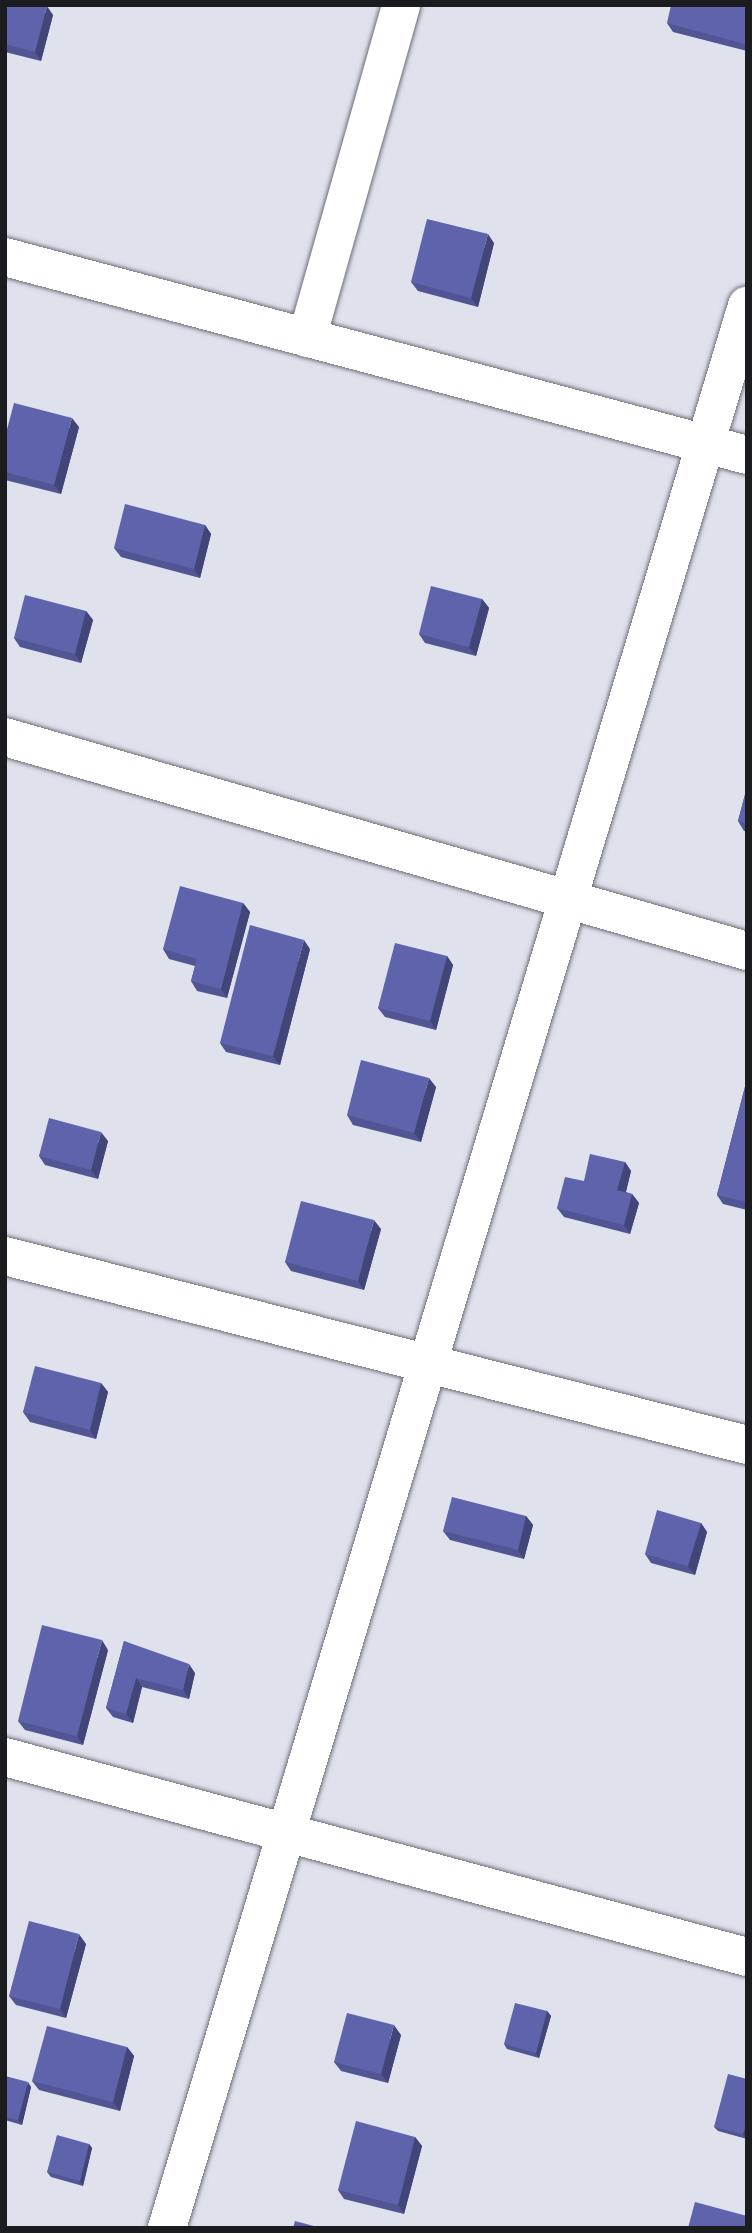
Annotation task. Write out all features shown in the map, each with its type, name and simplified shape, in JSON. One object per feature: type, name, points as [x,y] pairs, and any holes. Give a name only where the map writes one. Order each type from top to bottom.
[{"type":"street","points":[[307,338],[401,5]]},
{"type":"street","points":[[5,257],[747,455]]},
{"type":"street","points":[[167,2228],[747,306]]},
{"type":"street","points":[[5,737],[747,951]]},
{"type":"street","points":[[5,1256],[747,1445]]},
{"type":"street","points":[[5,1757],[747,1957]]},
{"type":"building","points":[[5,5],[47,6],[35,52],[5,44]]},
{"type":"building","points":[[671,5],[747,5],[745,44],[667,23]]},
{"type":"building","points":[[427,219],[488,234],[471,298],[411,282]]},
{"type":"building","points":[[14,403],[72,418],[54,485],[5,472],[5,437]]},
{"type":"building","points":[[125,504],[205,525],[194,569],[114,548]]},
{"type":"building","points":[[431,586],[482,599],[469,647],[419,634]]},
{"type":"building","points":[[25,595],[86,611],[75,654],[14,638]]},
{"type":"building","points":[[747,787],[747,824],[738,821]]},
{"type":"building","points":[[180,886],[243,903],[221,989],[191,981],[197,959],[163,949]]},
{"type":"building","points":[[250,925],[304,940],[273,1056],[220,1043]]},
{"type":"building","points":[[395,943],[447,956],[430,1021],[378,1008]]},
{"type":"building","points":[[361,1060],[429,1078],[414,1133],[347,1115]]},
{"type":"building","points":[[747,1079],[747,1202],[717,1195]]},
{"type":"building","points":[[49,1118],[101,1132],[91,1170],[39,1156]]},
{"type":"building","points":[[590,1154],[625,1162],[617,1190],[632,1194],[624,1225],[557,1208],[565,1177],[584,1181]]},
{"type":"building","points":[[301,1201],[374,1220],[358,1281],[285,1262]]},
{"type":"building","points":[[35,1366],[101,1383],[90,1430],[23,1412]]},
{"type":"building","points":[[452,1497],[526,1516],[518,1550],[443,1531]]},
{"type":"building","points":[[657,1510],[701,1523],[688,1566],[645,1554]]},
{"type":"building","points":[[42,1625],[102,1640],[77,1736],[18,1721]]},
{"type":"building","points":[[124,1641],[189,1664],[183,1690],[136,1678],[126,1714],[106,1708]]},
{"type":"building","points":[[29,1921],[79,1934],[60,2009],[9,1996]]},
{"type":"building","points":[[515,2003],[547,2011],[536,2053],[504,2044]]},
{"type":"building","points":[[347,2013],[394,2025],[381,2074],[334,2062]]},
{"type":"building","points":[[47,2026],[127,2047],[113,2102],[32,2081]]},
{"type":"building","points":[[728,2074],[747,2079],[747,2121],[743,2134],[714,2127]]},
{"type":"building","points":[[5,2076],[28,2082],[18,2120],[5,2117]]},
{"type":"building","points":[[356,2121],[415,2137],[398,2205],[338,2190]]},
{"type":"building","points":[[57,2135],[89,2144],[80,2181],[47,2172]]},
{"type":"building","points":[[695,2202],[747,2216],[747,2228],[688,2228]]},
{"type":"building","points":[[295,2221],[321,2228],[293,2228]]}]
